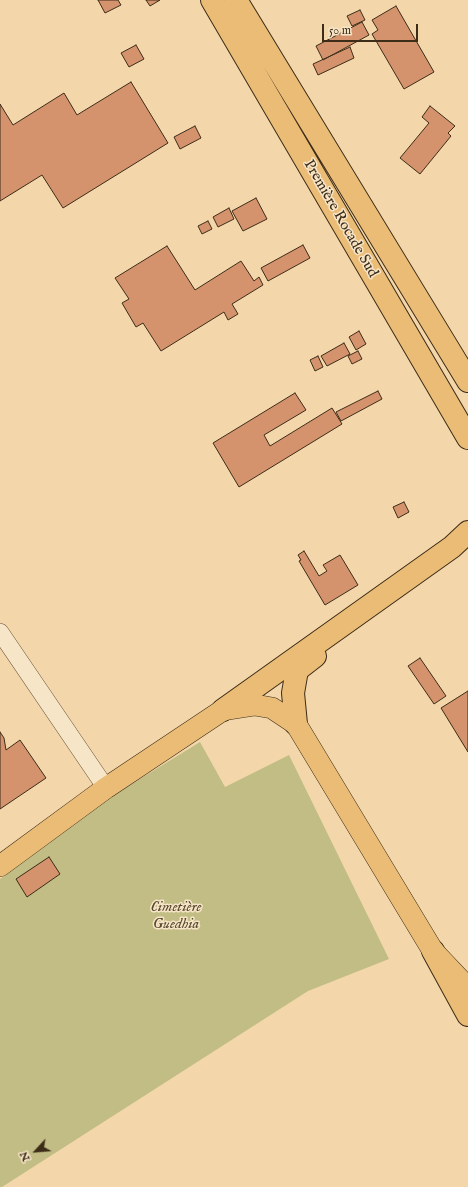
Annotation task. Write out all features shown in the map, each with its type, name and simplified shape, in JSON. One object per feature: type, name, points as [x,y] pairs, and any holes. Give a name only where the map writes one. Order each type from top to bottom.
[{"type":"highway","name":"Première Rocade Sud","points":[[212,0],[468,439]]},
{"type":"highway","name":"Première Rocade Sud","points":[[236,0],[468,381]]},
{"type":"highway","points":[[223,710],[452,547],[468,532]]},
{"type":"highway","points":[[296,724],[293,693],[297,670],[329,645],[464,552],[468,551]]},
{"type":"highway","points":[[433,950],[468,1015]]},
{"type":"main road","points":[[0,866],[106,788],[223,710],[255,705],[272,708],[296,724],[433,950],[468,988]]},
{"type":"street","points":[[0,632],[106,788]]},
{"type":"green space","name":"Cimetière Guedhia","points":[[200,742],[225,787],[289,755],[389,959],[308,991],[0,1187],[0,879],[117,793]]},
{"type":"building","points":[[98,0],[118,0],[121,5],[105,13]]},
{"type":"building","points":[[146,0],[160,0],[150,6]]},
{"type":"building","points":[[396,6],[434,72],[404,89],[372,34],[378,30],[372,20]]},
{"type":"building","points":[[360,10],[365,20],[352,26],[347,16]]},
{"type":"building","points":[[362,22],[369,35],[323,60],[316,46]]},
{"type":"building","points":[[136,45],[144,59],[129,67],[121,53]]},
{"type":"building","points":[[350,47],[354,58],[318,75],[313,64]]},
{"type":"building","points":[[131,82],[168,143],[63,208],[42,175],[0,201],[0,104],[13,125],[64,93],[77,115]]},
{"type":"building","points":[[430,106],[455,126],[448,133],[451,136],[420,174],[400,158],[429,123],[422,117]]},
{"type":"building","points":[[195,126],[201,138],[180,149],[174,137]]},
{"type":"building","points":[[256,198],[267,219],[243,231],[232,211]]},
{"type":"building","points":[[229,208],[234,219],[218,227],[213,217]]},
{"type":"building","points":[[208,221],[212,229],[202,234],[198,226]]},
{"type":"building","points":[[303,245],[310,258],[268,281],[261,268]]},
{"type":"building","points":[[167,246],[195,290],[241,261],[254,281],[259,277],[263,285],[232,304],[238,314],[228,320],[224,312],[161,351],[143,323],[136,327],[122,303],[129,299],[115,278]]},
{"type":"building","points":[[359,331],[366,344],[356,350],[349,337]]},
{"type":"building","points":[[344,343],[350,354],[327,366],[321,356]]},
{"type":"building","points":[[358,351],[362,359],[352,364],[348,356]]},
{"type":"building","points":[[318,356],[323,367],[315,371],[310,360]]},
{"type":"building","points":[[378,391],[382,399],[341,421],[336,412]]},
{"type":"building","points":[[295,393],[306,410],[264,435],[270,446],[332,408],[342,424],[239,487],[213,443]]},
{"type":"building","points":[[404,502],[409,512],[398,518],[393,507]]},
{"type":"building","points":[[304,551],[319,576],[327,571],[323,565],[340,555],[358,585],[325,605],[299,561],[301,560],[298,555]]},
{"type":"building","points":[[420,658],[446,696],[434,704],[408,666]]},
{"type":"building","points":[[468,691],[468,752],[441,708]]},
{"type":"building","points":[[0,732],[4,738],[6,750],[20,740],[46,778],[0,809]]},
{"type":"building","points":[[49,857],[60,874],[27,897],[16,879]]}]
